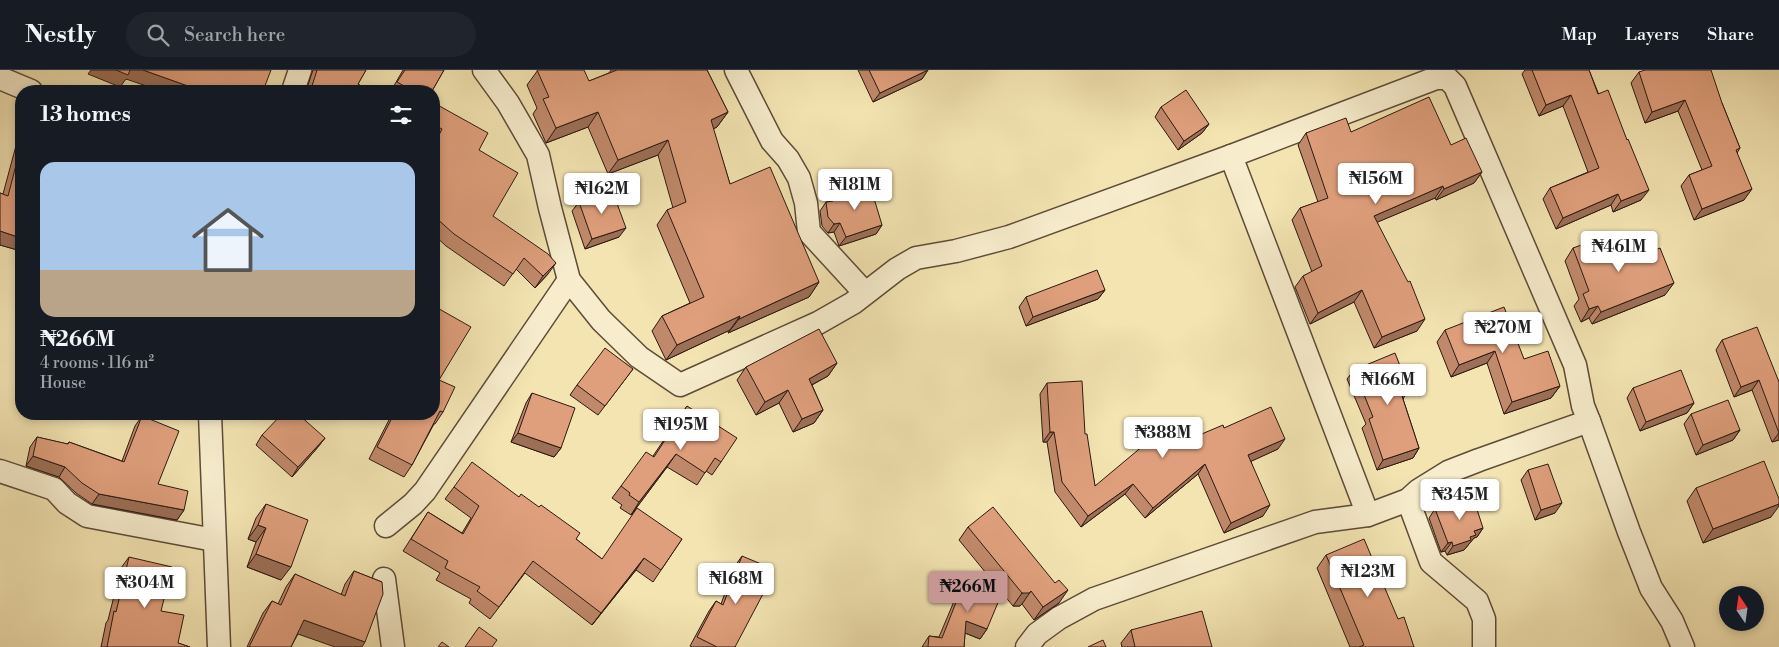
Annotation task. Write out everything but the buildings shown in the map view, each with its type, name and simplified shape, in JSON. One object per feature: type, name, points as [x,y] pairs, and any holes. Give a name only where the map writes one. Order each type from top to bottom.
[{"type":"street","points":[[294,85],[300,70]]},
{"type":"street","points":[[484,70],[508,103],[538,155],[569,280],[601,320],[639,357],[680,385],[818,323],[853,303],[897,269],[916,258],[956,251],[1009,237],[1231,156],[1436,78],[1447,78],[1455,86],[1575,365],[1589,422],[1629,532],[1651,588],[1672,621],[1682,647]]},
{"type":"street","points":[[736,70],[772,141],[788,159],[799,178],[806,202],[809,232],[865,293]]},
{"type":"street","points":[[3,81],[15,85]]},
{"type":"street","points":[[1231,156],[1368,514]]},
{"type":"street","points":[[386,526],[413,504],[425,491],[569,280]]},
{"type":"street","points":[[210,420],[218,647]]},
{"type":"street","points":[[1026,647],[1037,634],[1059,618],[1094,599],[1315,522],[1368,514],[1408,500],[1419,490],[1448,472],[1589,422]]},
{"type":"street","points":[[0,471],[54,490],[67,503],[87,516],[214,540]]},
{"type":"street","points":[[1408,500],[1431,562],[1477,601],[1484,619],[1484,647]]},
{"type":"street","points":[[384,579],[392,647]]}]
